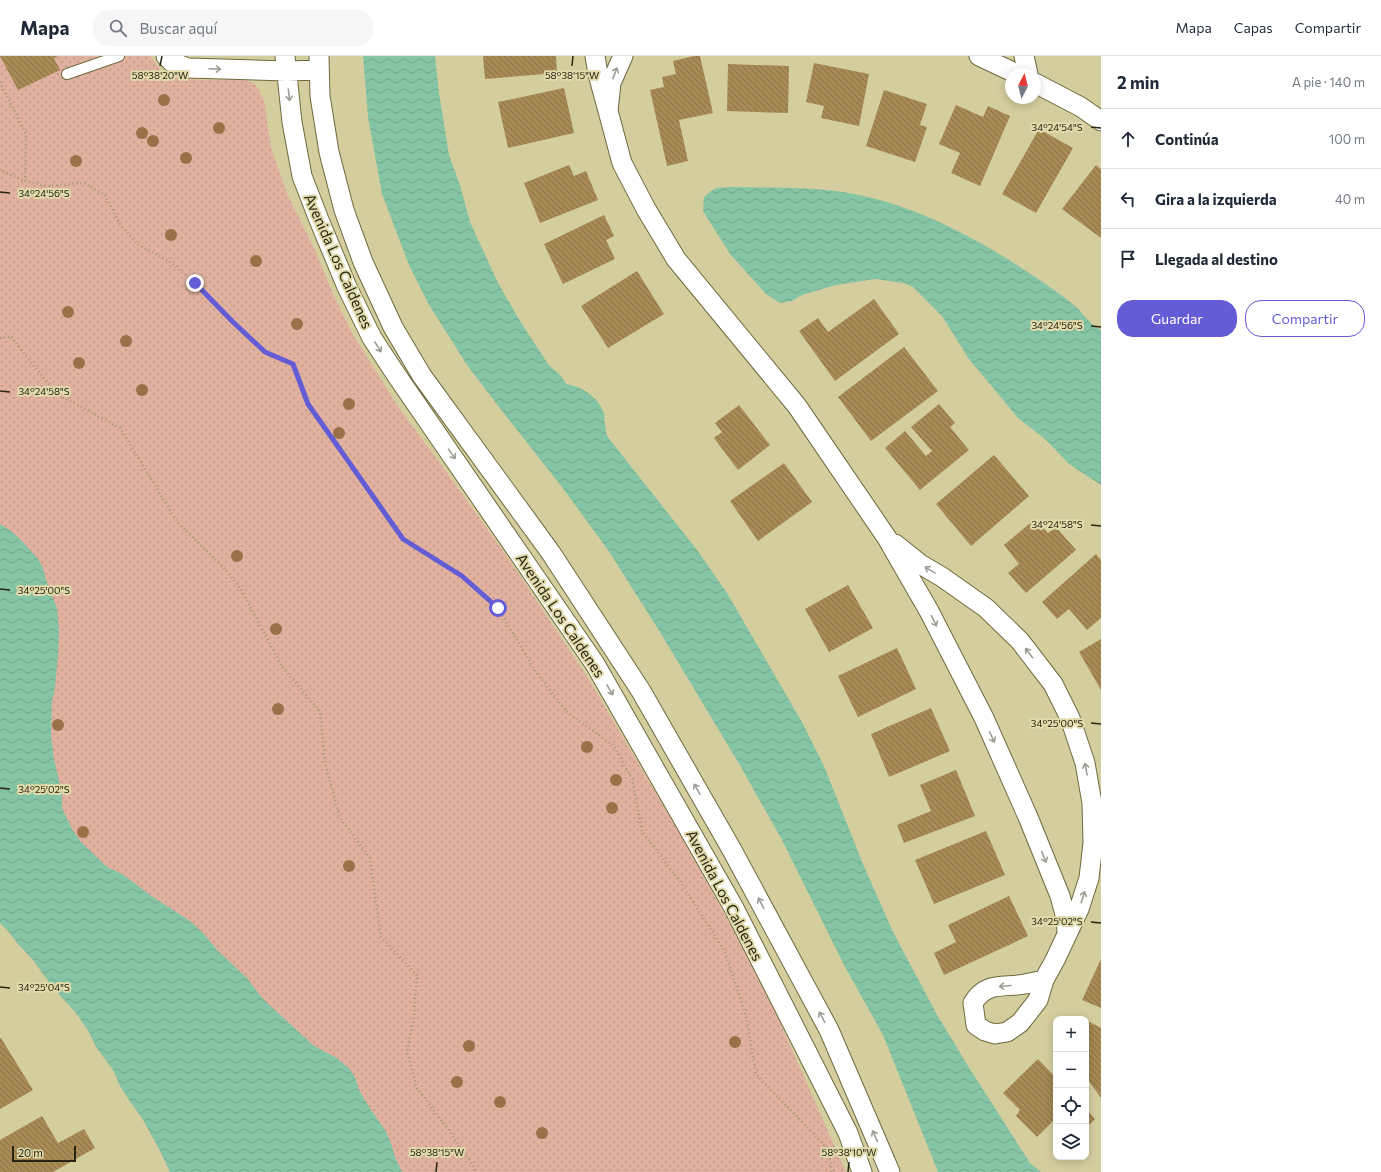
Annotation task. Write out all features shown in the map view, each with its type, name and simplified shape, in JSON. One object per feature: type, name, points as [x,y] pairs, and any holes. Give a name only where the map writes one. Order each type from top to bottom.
[{"type":"street","points":[[166,56],[172,62],[188,68],[286,63],[319,63]]},
{"type":"street","points":[[595,56],[598,74],[622,163],[676,259],[797,406],[887,538],[929,612],[987,725],[1028,817],[1060,896],[1066,918],[1067,932]]},
{"type":"street","points":[[608,111],[611,83],[623,56]]},
{"type":"street","points":[[979,56],[1005,68]]},
{"type":"street","points":[[1024,56],[1027,68]]},
{"type":"street","name":"Avenida Los Caldenes","points":[[286,63],[292,122],[302,176],[347,286],[372,338],[596,664],[734,908],[848,1133],[862,1172]]},
{"type":"street","name":"Avenida Los Caldenes","points":[[319,63],[320,96],[329,152],[344,210],[363,262],[393,327],[422,376],[551,553],[641,691],[732,850],[829,1030],[890,1172]]},
{"type":"street","points":[[1041,86],[1081,107],[1101,122]]},
{"type":"street","points":[[1081,107],[1101,107]]},
{"type":"street","points":[[887,538],[920,564],[942,577],[986,608],[1020,641],[1053,684],[1070,718],[1085,763],[1092,803],[1093,843],[1089,878],[1079,909],[1044,980]]},
{"type":"lane","points":[[67,74],[119,56]]},
{"type":"path","points":[[0,82],[26,134],[24,181]]},
{"type":"path","points":[[0,170],[24,181],[46,186],[84,183],[105,195],[121,226],[137,244],[169,261],[195,283],[265,352],[293,364],[308,404],[403,539],[462,576],[498,608],[536,672],[567,712],[614,746],[632,779],[642,831],[681,883],[724,950],[746,1016],[756,1074],[828,1149],[832,1172]]},
{"type":"path","points":[[0,338],[11,336],[27,358],[60,395],[120,428],[178,523],[225,569],[242,591],[282,667],[320,710],[325,763],[340,818],[370,858],[381,937],[417,975],[414,1016],[407,1052],[417,1088],[448,1129],[477,1172]]},
{"type":"shaded area","points":[[0,56],[150,56],[161,70],[174,77],[201,80],[245,79],[256,85],[264,100],[271,148],[288,196],[314,248],[333,294],[352,333],[399,408],[511,562],[588,678],[681,836],[731,926],[777,1016],[846,1172],[170,1172],[142,1118],[120,1086],[113,1070],[96,1047],[89,1032],[76,1013],[54,989],[33,960],[0,923]]},
{"type":"water","points":[[363,56],[435,56],[439,93],[449,155],[460,185],[470,222],[498,283],[520,321],[548,364],[561,376],[566,384],[584,390],[594,398],[602,408],[607,436],[697,550],[727,593],[803,724],[824,766],[863,864],[893,932],[936,1013],[1030,1163],[1041,1172],[938,1172],[883,1035],[844,965],[782,840],[741,767],[660,632],[608,550],[562,487],[467,365],[428,303],[409,265],[382,194],[368,117]]},
{"type":"water","points":[[732,187],[828,190],[859,195],[903,207],[946,225],[987,247],[1039,279],[1075,306],[1090,322],[1101,330],[1101,485],[1069,464],[1045,439],[1018,418],[969,359],[942,316],[913,287],[904,283],[875,279],[836,285],[802,295],[792,301],[780,303],[766,294],[730,254],[703,211],[704,197],[711,191],[717,188]]},
{"type":"water","points":[[0,524],[11,531],[23,542],[38,559],[43,568],[57,608],[59,631],[58,654],[55,688],[52,702],[51,736],[54,759],[62,794],[62,808],[72,829],[81,842],[107,867],[124,875],[150,895],[190,921],[204,934],[218,951],[247,978],[262,998],[314,1046],[335,1057],[349,1068],[355,1077],[359,1090],[385,1130],[402,1172],[170,1172],[142,1118],[120,1086],[113,1070],[96,1047],[89,1032],[76,1013],[54,989],[33,960],[0,923]]},
{"type":"building","points":[[0,56],[58,56],[54,58],[60,70],[18,90]]},
{"type":"building","points":[[483,56],[556,56],[557,73],[485,79]]},
{"type":"building","points":[[700,56],[713,113],[679,120],[688,161],[667,166],[650,90],[664,87],[662,77],[676,74],[673,61]]},
{"type":"building","points":[[814,63],[869,74],[859,126],[821,118],[824,106],[806,102]]},
{"type":"building","points":[[728,64],[789,66],[788,113],[727,111]]},
{"type":"building","points":[[564,88],[574,133],[508,148],[498,102]]},
{"type":"building","points":[[884,90],[927,104],[920,125],[927,127],[915,162],[866,146]]},
{"type":"building","points":[[956,105],[983,117],[988,106],[1010,116],[980,186],[951,173],[960,153],[939,144]]},
{"type":"building","points":[[1039,129],[1073,148],[1036,213],[1002,194]]},
{"type":"building","points":[[569,165],[574,176],[586,171],[598,200],[540,223],[524,183]]},
{"type":"building","points":[[1096,165],[1101,169],[1101,238],[1062,209]]},
{"type":"building","points":[[604,215],[614,236],[606,240],[615,259],[563,284],[544,244]]},
{"type":"building","points":[[637,271],[664,314],[608,348],[581,306]]},
{"type":"building","points":[[874,299],[899,334],[835,381],[799,331],[818,318],[828,332]]},
{"type":"building","points":[[904,347],[938,391],[871,441],[838,397]]},
{"type":"building","points":[[939,404],[955,423],[950,427],[969,450],[920,490],[885,448],[905,431],[926,456],[932,451],[911,427]]},
{"type":"building","points":[[739,405],[770,445],[738,470],[714,438],[722,432],[715,423]]},
{"type":"building","points":[[994,455],[1029,496],[971,546],[936,504]]},
{"type":"building","points":[[784,463],[812,502],[758,541],[730,501]]},
{"type":"building","points":[[1035,519],[1048,533],[1056,527],[1076,550],[1026,593],[1008,573],[1019,564],[1004,545]]},
{"type":"building","points":[[1096,554],[1101,560],[1101,618],[1087,630],[1069,609],[1057,619],[1042,602]]},
{"type":"building","points":[[848,585],[873,628],[829,652],[805,609]]},
{"type":"building","points":[[1101,639],[1101,690],[1079,652]]},
{"type":"building","points":[[897,648],[916,689],[858,717],[838,676]]},
{"type":"building","points":[[931,708],[950,751],[889,777],[871,734]]},
{"type":"building","points":[[956,770],[975,816],[904,843],[897,825],[931,811],[920,785]]},
{"type":"building","points":[[986,831],[1005,875],[934,904],[915,860]]},
{"type":"building","points":[[1009,896],[1028,936],[944,975],[934,953],[956,942],[948,925]]},
{"type":"building","points":[[1101,959],[1101,1008],[1082,1000]]},
{"type":"building","points":[[1089,1022],[1101,1028],[1101,1098],[1089,1081]]},
{"type":"building","points":[[0,1038],[33,1090],[0,1109]]},
{"type":"building","points":[[1038,1059],[1053,1075],[1053,1121],[1037,1137],[1016,1116],[1020,1110],[1003,1093]]},
{"type":"building","points":[[1089,1112],[1095,1119],[1089,1125]]},
{"type":"building","points":[[42,1116],[58,1143],[84,1129],[95,1148],[53,1172],[0,1172],[0,1140]]},
{"type":"route","points":[[195,283],[265,352],[293,364],[308,404],[403,539],[462,576],[498,608]]}]
